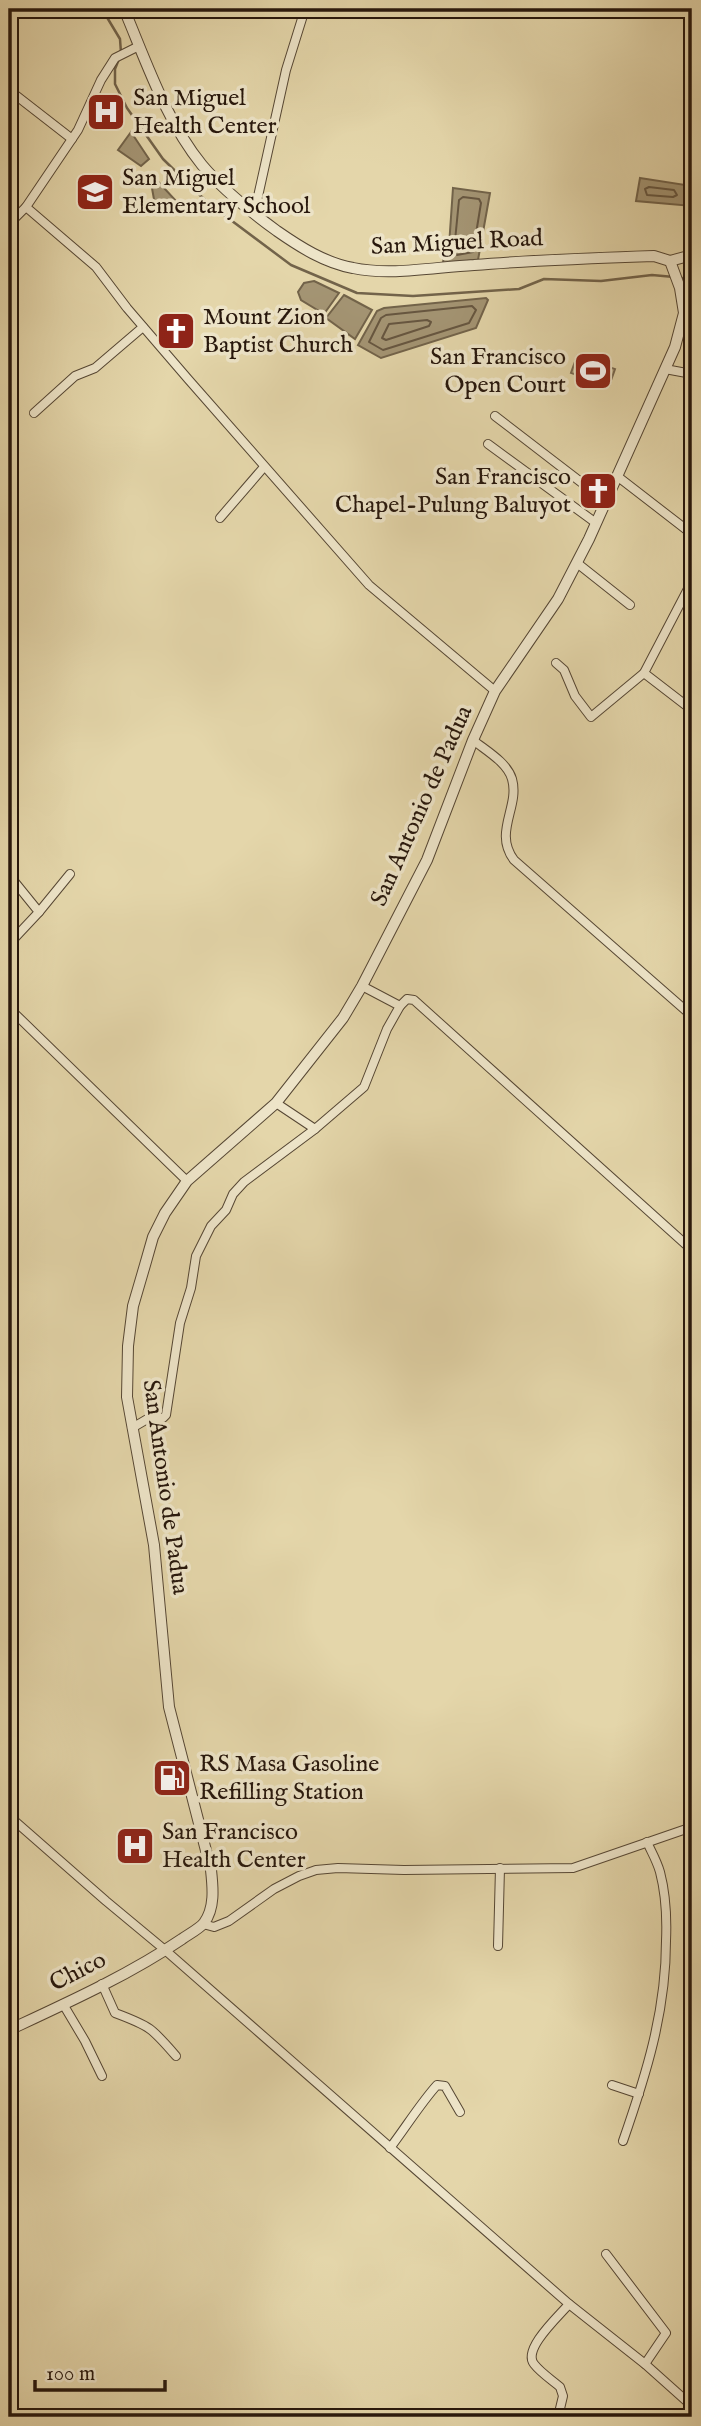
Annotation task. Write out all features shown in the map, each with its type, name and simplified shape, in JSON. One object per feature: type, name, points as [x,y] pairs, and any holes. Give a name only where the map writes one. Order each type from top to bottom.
[{"type":"street","name":"San Miguel Road","points":[[124,9],[183,136],[202,165],[253,214],[294,243],[328,261],[354,269],[387,271],[523,261],[654,256],[672,265]]},
{"type":"street","points":[[256,210],[286,70],[305,9]]},
{"type":"street","points":[[9,223],[26,207],[72,139],[115,58],[139,46]]},
{"type":"street","points":[[9,90],[72,139]]},
{"type":"street","points":[[26,207],[96,267],[143,327],[369,585],[495,691]]},
{"type":"street","points":[[672,265],[692,255]]},
{"type":"street","name":"San Antonio de Padua","points":[[203,1924],[211,1910],[211,1870],[169,1707],[154,1545],[127,1397],[128,1346],[133,1306],[153,1237],[164,1213],[187,1181],[276,1103],[343,1018],[362,986],[427,860],[473,740],[495,691],[558,599],[577,563],[675,347],[684,313],[680,288],[672,265]]},
{"type":"street","points":[[34,413],[75,376],[95,368],[143,327]]},
{"type":"street","points":[[665,369],[692,374]]},
{"type":"street","points":[[495,416],[586,486],[592,480],[610,490]]},
{"type":"street","points":[[488,444],[596,523]]},
{"type":"street","points":[[220,518],[264,467]]},
{"type":"street","points":[[617,476],[692,534]]},
{"type":"street","points":[[577,563],[630,605]]},
{"type":"street","points":[[556,663],[564,670],[575,696],[592,717],[644,673],[692,581]]},
{"type":"street","points":[[644,673],[692,710]]},
{"type":"street","points":[[473,740],[500,762],[512,779],[512,804],[505,836],[506,846],[514,860],[692,1016]]},
{"type":"street","points":[[9,944],[70,874]]},
{"type":"street","points":[[9,875],[39,912]]},
{"type":"street","points":[[362,986],[400,1006]]},
{"type":"street","points":[[132,1428],[149,1418],[163,1418],[166,1415],[178,1352],[180,1323],[191,1288],[196,1256],[211,1226],[228,1208],[233,1194],[244,1182],[315,1129],[364,1087],[387,1029],[407,999],[414,1000],[692,1250]]},
{"type":"street","points":[[9,1008],[187,1181]]},
{"type":"street","points":[[276,1103],[315,1129]]},
{"type":"street","points":[[9,1816],[569,2304],[645,2364],[692,2406]]},
{"type":"street","points":[[165,1950],[203,1924],[214,1927],[229,1921],[274,1889],[316,1870],[573,1868],[692,1826]]},
{"type":"street","points":[[623,2141],[660,2020],[666,1967],[667,1908],[659,1871],[647,1842]]},
{"type":"street","points":[[498,1946],[500,1868]]},
{"type":"street","name":"Chico","points":[[9,2030],[165,1950]]},
{"type":"street","points":[[102,1984],[116,2013],[152,2028],[176,2056]]},
{"type":"street","points":[[63,2004],[102,2076]]},
{"type":"street","points":[[390,2148],[417,2113],[424,2099],[438,2085],[445,2086],[460,2112]]},
{"type":"street","points":[[612,2085],[639,2094]]},
{"type":"street","points":[[606,2254],[666,2333],[645,2364]]},
{"type":"street","points":[[558,2417],[563,2392],[534,2364],[531,2353],[541,2336],[569,2304]]},
{"type":"shaded area","name":"San Francisco Open Court","points":[[577,356],[615,369],[609,386],[571,373]]},
{"type":"water","points":[[131,132],[149,159],[141,166],[118,150]]},
{"type":"water","points":[[152,175],[177,202],[162,213],[155,205],[150,177]]},
{"type":"water","points":[[640,178],[692,186],[692,206],[636,201]]},
{"type":"water","points":[[453,188],[490,193],[478,260],[443,263],[445,247],[449,246]]},
{"type":"water","points":[[314,281],[339,293],[324,314],[301,300],[298,292],[304,283]]},
{"type":"water","points":[[344,295],[372,310],[355,339],[326,318]]},
{"type":"water","points":[[486,298],[488,300],[476,328],[381,358],[358,345],[377,311],[384,308]]},
{"type":"waterway","points":[[102,9],[120,39],[121,53]]},
{"type":"waterway","points":[[119,59],[115,69],[115,84],[127,108],[163,159],[208,203],[291,265],[357,293],[413,296],[519,289],[544,279],[601,281],[652,275],[674,277]]},
{"type":"waterway","points":[[681,278],[692,279]]},
{"type":"place","name":"San Miguel Health Center","points":[[106,112]]},
{"type":"place","name":"San Miguel Elementary School","points":[[95,192]]},
{"type":"place","name":"Mount Zion Baptist Church","points":[[176,331]]},
{"type":"place","name":"San Francisco Open Court","points":[[593,371]]},
{"type":"place","name":"San Francisco Chapel-Pulung Baluyot","points":[[598,491]]},
{"type":"place","name":"RS Masa Gasoline Refilling Station","points":[[172,1778]]},
{"type":"place","name":"San Francisco Health Center","points":[[135,1846]]}]
